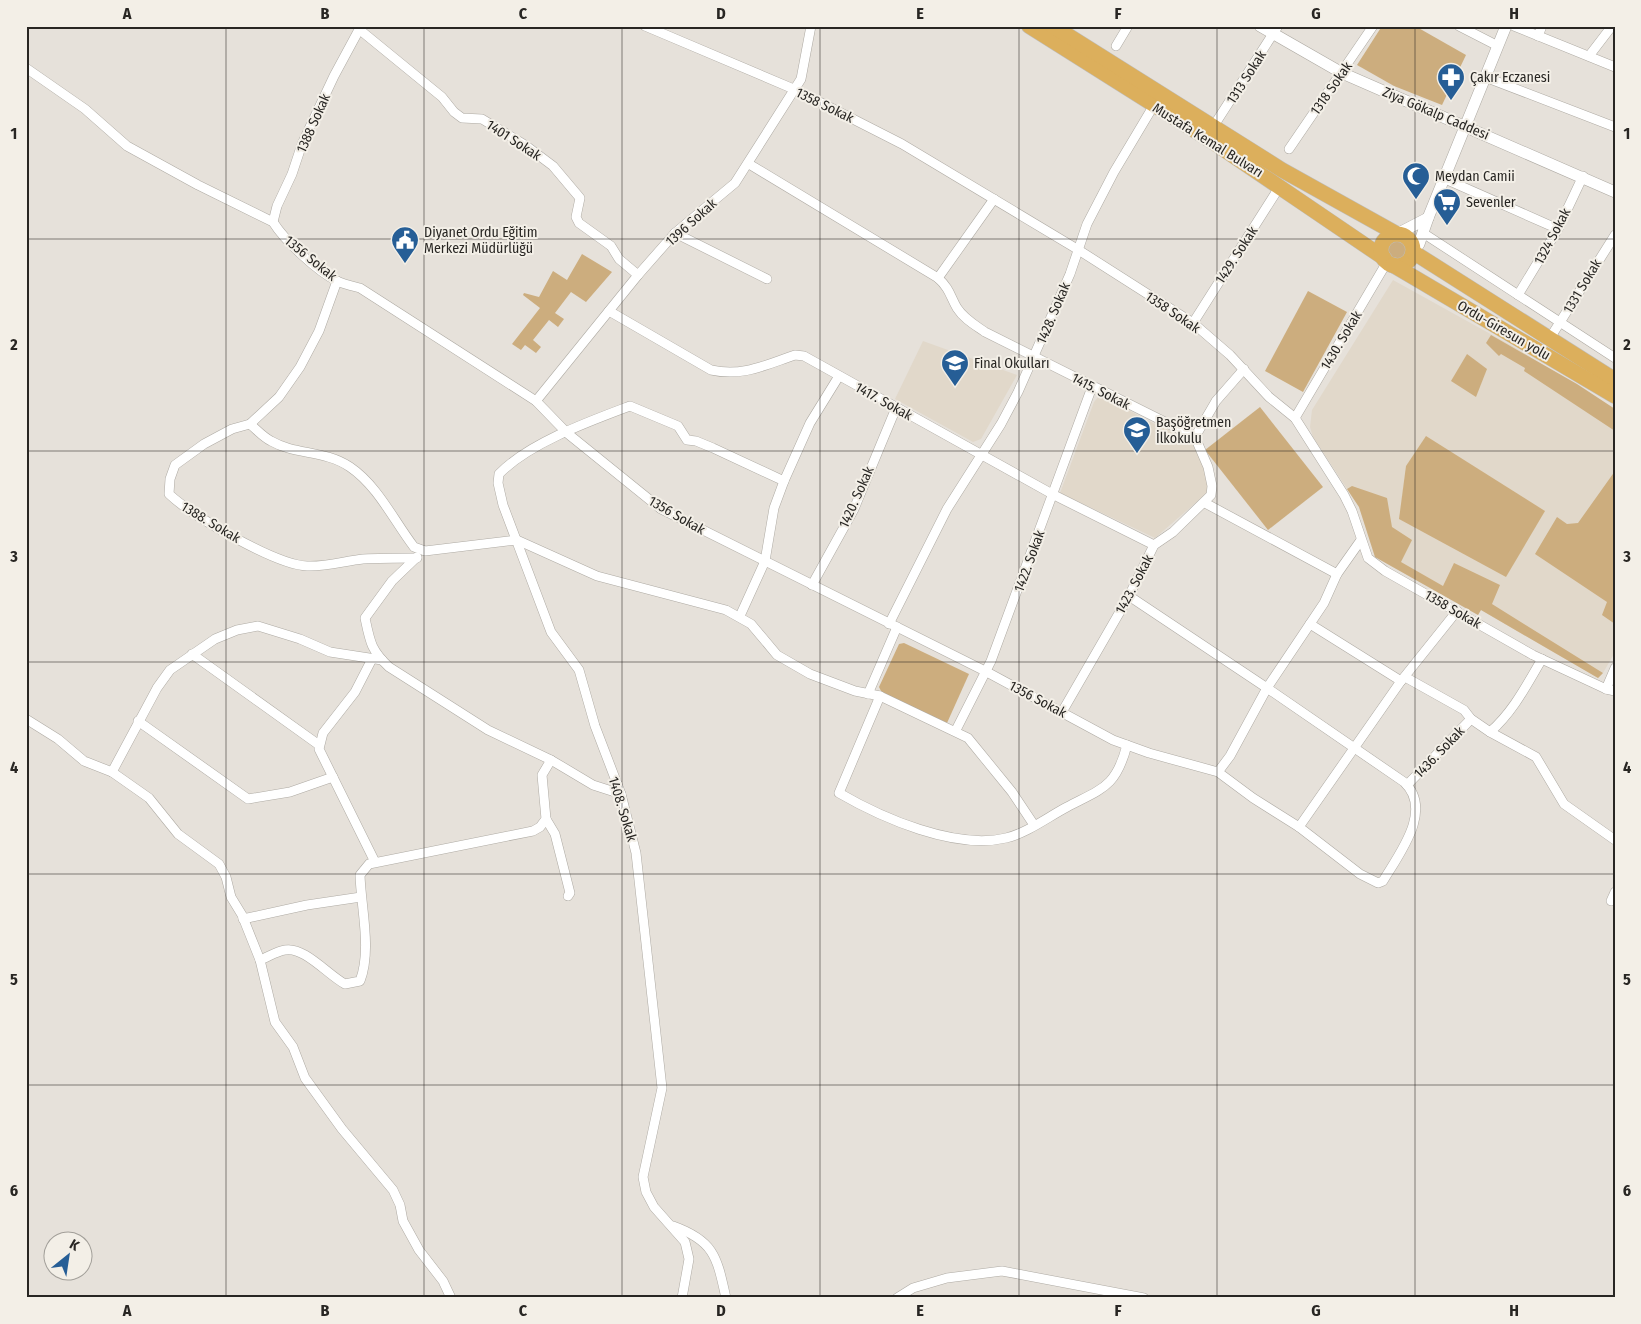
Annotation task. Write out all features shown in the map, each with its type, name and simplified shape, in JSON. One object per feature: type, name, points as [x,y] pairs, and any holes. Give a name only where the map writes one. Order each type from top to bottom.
[{"type":"highway","name":"Mustafa Kemal Bulvarı","points":[[1029,26],[1280,186],[1388,261]]},
{"type":"highway","name":"Mustafa Kemal Bulvarı","points":[[1053,26],[1282,170],[1397,234]]},
{"type":"highway","points":[[1397,234],[1408,238],[1413,252],[1406,263],[1388,261],[1382,244],[1388,236],[1397,234]]},
{"type":"highway","name":"Ordu-Giresun yolu","points":[[1413,252],[1615,380]]},
{"type":"highway","name":"Ordu-Giresun yolu","points":[[1388,261],[1615,396]]},
{"type":"street","name":"1358 Sokak","points":[[645,26],[796,90],[902,144],[1077,249],[1192,323],[1244,369],[1269,396],[1294,418],[1344,495],[1352,511],[1368,558],[1375,564],[1542,660],[1610,690]]},
{"type":"street","name":"1396 Sokak","points":[[536,401],[638,275],[675,233],[736,183],[785,103],[796,90],[801,79],[811,26]]},
{"type":"street","points":[[1116,46],[1128,26]]},
{"type":"street","name":"Ziya Gökalp Caddesi","points":[[1260,26],[1276,30],[1342,73],[1583,176],[1615,192]]},
{"type":"street","name":"1318 Sokak","points":[[1289,149],[1373,26]]},
{"type":"street","points":[[1459,26],[1498,46]]},
{"type":"street","points":[[1413,252],[1419,244],[1506,26]]},
{"type":"street","points":[[1514,26],[1615,66]]},
{"type":"street","points":[[1538,36],[1542,26]]},
{"type":"street","points":[[1589,56],[1612,26]]},
{"type":"street","name":"1388 Sokak","points":[[273,222],[277,206],[292,174],[302,144],[334,76],[361,28]]},
{"type":"street","name":"1401 Sokak","points":[[361,28],[436,92],[462,118],[482,119],[499,128],[553,166],[580,198],[576,217],[579,223],[612,246],[620,259],[638,275]]},
{"type":"street","name":"1313 Sokak","points":[[1213,127],[1276,30]]},
{"type":"street","name":"1356 Sokak","points":[[26,68],[85,109],[127,146],[198,185],[273,222],[293,247],[337,281],[360,288],[536,401],[567,433],[661,509],[1127,745],[1199,769],[1218,772],[1253,798],[1299,827],[1360,874],[1378,883],[1383,881],[1415,823],[1416,801],[1407,785]]},
{"type":"street","points":[[1485,77],[1615,127]]},
{"type":"street","name":"1428. Sokak","points":[[868,694],[893,625],[947,509],[980,453],[1001,424],[1035,356],[1070,274],[1087,224],[1114,172],[1154,105]]},
{"type":"street","points":[[749,164],[938,278],[994,199]]},
{"type":"street","name":"1324 Sokak","points":[[1518,295],[1558,229],[1583,176]]},
{"type":"street","points":[[1445,179],[1558,229]]},
{"type":"street","name":"1429. Sokak","points":[[1192,323],[1280,186]]},
{"type":"street","points":[[1397,234],[1428,218]]},
{"type":"street","points":[[675,233],[767,279]]},
{"type":"street","points":[[1423,233],[1615,358]]},
{"type":"street","name":"1331 Sokak","points":[[1550,338],[1615,235]]},
{"type":"street","name":"1430. Sokak","points":[[1294,418],[1388,261]]},
{"type":"street","name":"1415. Sokak","points":[[938,278],[947,286],[956,307],[967,320],[985,332],[1035,356],[1092,387],[1195,436]]},
{"type":"street","name":"1388. Sokak","points":[[337,281],[319,331],[300,367],[279,397],[250,424],[232,429],[204,444],[175,465],[170,479],[170,494],[184,508],[219,529],[275,557],[306,566],[364,559],[417,558]]},
{"type":"street","name":"1417. Sokak","points":[[609,312],[711,370],[739,373],[795,355],[804,356],[1054,495],[1154,545]]},
{"type":"street","points":[[1244,369],[1216,401],[1195,436],[1208,467],[1212,486],[1211,495],[1205,503],[1337,574]]},
{"type":"street","points":[[740,616],[765,561],[774,508],[784,481],[810,423],[839,376]]},
{"type":"street","name":"1422. Sokak","points":[[956,730],[991,661],[1054,495],[1092,387]]},
{"type":"street","name":"1408. Sokak","points":[[682,1298],[689,1259],[685,1242],[654,1207],[646,1192],[643,1177],[662,1088],[636,853],[621,794],[595,726],[579,670],[551,632],[503,505],[498,483],[499,474],[524,453],[630,406],[678,426],[687,440],[696,440],[784,481]]},
{"type":"street","name":"1420. Sokak","points":[[812,585],[854,509],[896,408]]},
{"type":"street","points":[[250,424],[272,442],[323,454],[349,466],[366,479],[414,547],[425,550],[517,540],[597,576],[726,610],[740,616],[751,624],[777,656],[810,674],[868,694],[880,696],[956,730],[968,738],[1034,825]]},
{"type":"street","name":"1423. Sokak","points":[[1062,712],[1129,596],[1154,545],[1173,532],[1205,503]]},
{"type":"street","points":[[1218,772],[1230,756],[1267,688],[1324,603],[1337,574],[1361,540]]},
{"type":"street","points":[[425,550],[392,581],[365,618],[370,645],[382,660],[488,730],[552,760],[593,785],[621,794]]},
{"type":"street","points":[[1129,596],[1354,747],[1407,785]]},
{"type":"street","points":[[1299,827],[1403,679],[1457,612]]},
{"type":"street","name":"1436. Sokak","points":[[1310,624],[1403,679],[1464,710],[1471,719],[1490,732],[1536,757],[1564,804],[1615,840]]},
{"type":"street","points":[[112,772],[138,721],[170,670],[214,639],[237,630],[258,626],[300,639],[330,652],[382,660]]},
{"type":"street","points":[[192,654],[319,745]]},
{"type":"street","points":[[372,659],[354,692],[323,733],[319,749],[375,862]]},
{"type":"street","points":[[1490,732],[1504,720],[1516,704],[1542,660]]},
{"type":"street","points":[[1610,690],[1615,668]]},
{"type":"street","points":[[880,696],[839,793],[939,836],[974,840],[1006,838],[1034,825],[1107,786],[1117,774],[1127,745]]},
{"type":"street","points":[[26,719],[58,739],[84,761],[112,772],[149,798],[178,834],[219,864],[226,877],[231,898],[243,918],[260,960],[276,1022],[292,1047],[305,1078],[342,1129],[394,1190],[400,1205],[403,1221],[419,1250],[443,1280],[451,1298]]},
{"type":"street","name":"1436. Sokak","points":[[1407,785],[1471,719]]},
{"type":"street","points":[[138,721],[248,800],[290,792],[333,777]]},
{"type":"street","points":[[552,760],[542,775],[546,819],[555,834],[570,893],[568,896]]},
{"type":"street","points":[[260,960],[286,949],[297,950],[345,984],[360,981],[363,974],[364,943],[360,875],[369,864],[533,831],[540,827],[546,819]]},
{"type":"street","points":[[1611,902],[1615,892]]},
{"type":"street","points":[[243,918],[307,904],[361,897]]},
{"type":"street","points":[[671,1226],[695,1234],[717,1258],[726,1298]]},
{"type":"street","points":[[897,1298],[913,1288],[947,1278],[1002,1271],[1144,1298]]},
{"type":"shaded area","points":[[1382,26],[1415,26],[1466,55],[1442,105],[1394,86],[1357,65]]},
{"type":"shaded area","points":[[1393,241],[1401,241],[1406,246],[1404,257],[1393,259],[1388,254],[1388,246]]},
{"type":"shaded area","points":[[582,254],[612,272],[586,302],[571,292],[555,313],[564,319],[558,327],[549,320],[533,340],[541,347],[536,353],[525,345],[521,350],[512,344],[540,308],[523,295],[524,293],[539,297],[553,271],[567,280]]},
{"type":"shaded area","points":[[1393,280],[1514,347],[1615,409],[1615,652],[1598,678],[1481,610],[1478,615],[1375,557],[1359,507],[1313,437],[1310,427],[1312,410]]},
{"type":"shaded area","points":[[1308,291],[1347,312],[1303,392],[1265,371]]},
{"type":"shaded area","points":[[1491,335],[1577,384],[1615,409],[1615,431],[1524,371],[1525,368],[1501,354],[1499,356],[1486,343]]},
{"type":"shaded area","name":"Final Okulları","points":[[923,341],[1017,375],[981,439],[973,442],[895,399]]},
{"type":"shaded area","points":[[1467,354],[1487,369],[1476,397],[1451,381]]},
{"type":"shaded area","name":"Başöğretmen İlkokulu","points":[[1100,395],[1153,423],[1192,440],[1205,468],[1208,492],[1155,538],[1060,493],[1094,402]]},
{"type":"shaded area","points":[[1260,407],[1323,487],[1268,530],[1205,450]]},
{"type":"shaded area","points":[[1426,436],[1545,511],[1506,577],[1399,519],[1406,466]]},
{"type":"shaded area","points":[[1615,471],[1615,624],[1602,615],[1607,602],[1535,554],[1557,517],[1567,524],[1578,523]]},
{"type":"shaded area","points":[[1352,486],[1387,498],[1392,527],[1412,540],[1401,562],[1443,586],[1454,563],[1500,585],[1492,604],[1603,673],[1598,678],[1481,610],[1478,615],[1375,557],[1359,507],[1347,489]]},
{"type":"shaded area","points":[[904,643],[969,674],[947,723],[882,693],[879,687],[899,644]]},
{"type":"place","name":"Çakır Eczanesi","points":[[1451,101]]},
{"type":"place","name":"Meydan Camii","points":[[1416,200]]},
{"type":"place","name":"Sevenler","points":[[1447,226]]},
{"type":"place","name":"Diyanet Ordu Eğitim Merkezi Müdürlüğü","points":[[405,264]]},
{"type":"place","name":"Final Okulları","points":[[955,387]]},
{"type":"place","name":"Başöğretmen İlkokulu","points":[[1137,454]]}]
